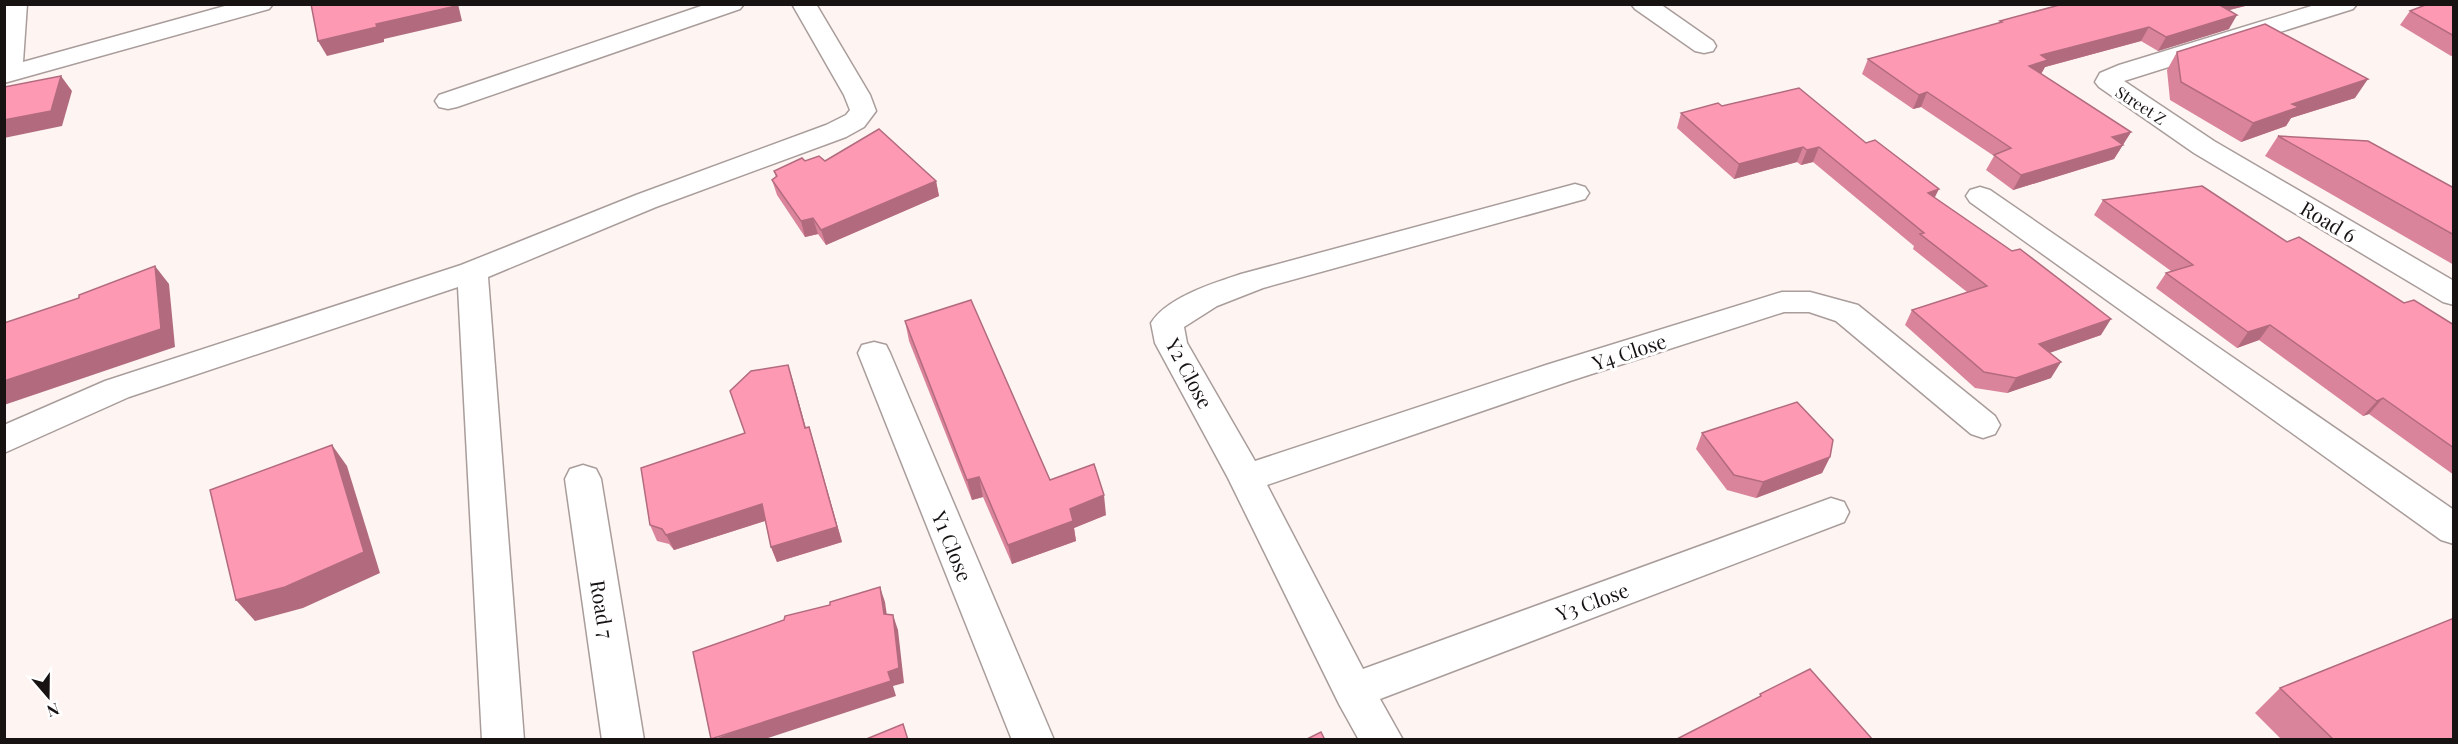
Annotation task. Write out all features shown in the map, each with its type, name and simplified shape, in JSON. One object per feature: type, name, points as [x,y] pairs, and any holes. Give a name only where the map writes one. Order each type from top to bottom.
[{"type":"street","points":[[15,4],[7,74],[261,4]]},
{"type":"street","points":[[448,101],[732,4]]},
{"type":"street","points":[[4,440],[117,389],[472,272],[646,201],[825,135],[855,121],[863,111],[857,95],[804,4]]},
{"type":"street","points":[[1643,4],[1704,46]]},
{"type":"street","name":"Street Z","points":[[2204,147],[2111,86],[2108,82],[2109,78],[2345,4]]},
{"type":"street","name":"Road 6","points":[[2204,147],[2454,295]]},
{"type":"street","name":"Y2 Close","points":[[1382,740],[1353,691],[1246,478],[1171,343],[1167,323],[1182,311],[1207,298],[1276,275],[1575,193]]},
{"type":"street","points":[[1980,196],[2454,530]]},
{"type":"street","points":[[472,272],[503,740]]},
{"type":"street","name":"Y4 Close","points":[[1246,478],[1782,302],[1810,302],[1847,313],[1983,425]]},
{"type":"street","name":"Y1 Close","points":[[874,353],[1033,740]]},
{"type":"street","name":"Road 7","points":[[583,479],[624,740]]},
{"type":"street","name":"Y3 Close","points":[[1353,691],[1832,512]]},
{"type":"building","points":[[311,4],[455,4],[456,6],[376,24],[377,27],[318,41]]},
{"type":"building","points":[[2063,4],[2218,4],[2237,15],[2166,37],[2149,27],[2041,55],[2048,60],[2029,66],[2131,132],[2112,137],[2123,145],[2021,175],[1994,155],[2011,148],[1927,92],[1919,95],[1868,59],[2002,22],[2000,21]]},
{"type":"building","points":[[2428,4],[2454,4],[2454,36],[2410,11]]},
{"type":"building","points":[[2265,24],[2368,79],[2292,104],[2299,107],[2253,123],[2181,82],[2177,52]]},
{"type":"building","points":[[61,76],[51,111],[4,120],[4,87]]},
{"type":"building","points":[[1799,88],[1866,143],[1875,140],[1939,189],[1928,193],[2012,251],[2020,249],[2111,319],[2039,344],[2061,362],[2016,378],[1984,372],[1912,310],[1987,286],[1920,234],[1924,233],[1819,147],[1807,150],[1803,147],[1739,164],[1681,113],[1718,103],[1722,106]]},
{"type":"building","points":[[879,129],[936,181],[821,230],[813,218],[801,221],[772,180],[777,176],[774,171],[802,158],[805,161],[819,156],[825,161]]},
{"type":"building","points":[[2278,136],[2368,141],[2454,188],[2454,235]]},
{"type":"building","points":[[2202,186],[2287,242],[2299,237],[2404,303],[2414,300],[2454,325],[2454,448],[2383,398],[2377,401],[2270,325],[2248,332],[2166,273],[2193,265],[2103,200]]},
{"type":"building","points":[[155,266],[161,329],[4,381],[4,323],[79,298],[79,295]]},
{"type":"building","points":[[971,300],[1050,480],[1094,464],[1104,495],[1070,509],[1073,521],[1008,545],[979,477],[967,480],[905,321]]},
{"type":"building","points":[[788,365],[805,428],[809,427],[837,527],[771,547],[762,504],[666,535],[662,529],[650,525],[641,468],[745,433],[730,391],[751,371]]},
{"type":"building","points":[[1797,402],[1833,440],[1830,457],[1763,482],[1734,475],[1702,433]]},
{"type":"building","points":[[332,445],[364,552],[285,587],[236,600],[210,490]]},
{"type":"building","points":[[880,587],[884,614],[893,615],[899,668],[888,672],[891,681],[711,739],[693,652],[784,620],[785,616],[830,605],[830,602]]},
{"type":"building","points":[[2454,618],[2454,740],[2334,740],[2280,688]]},
{"type":"building","points":[[1810,669],[1873,740],[1675,740],[1761,696],[1760,694]]},
{"type":"building","points":[[903,724],[908,740],[864,740]]},
{"type":"building","points":[[1321,732],[1325,740],[1305,740]]}]
